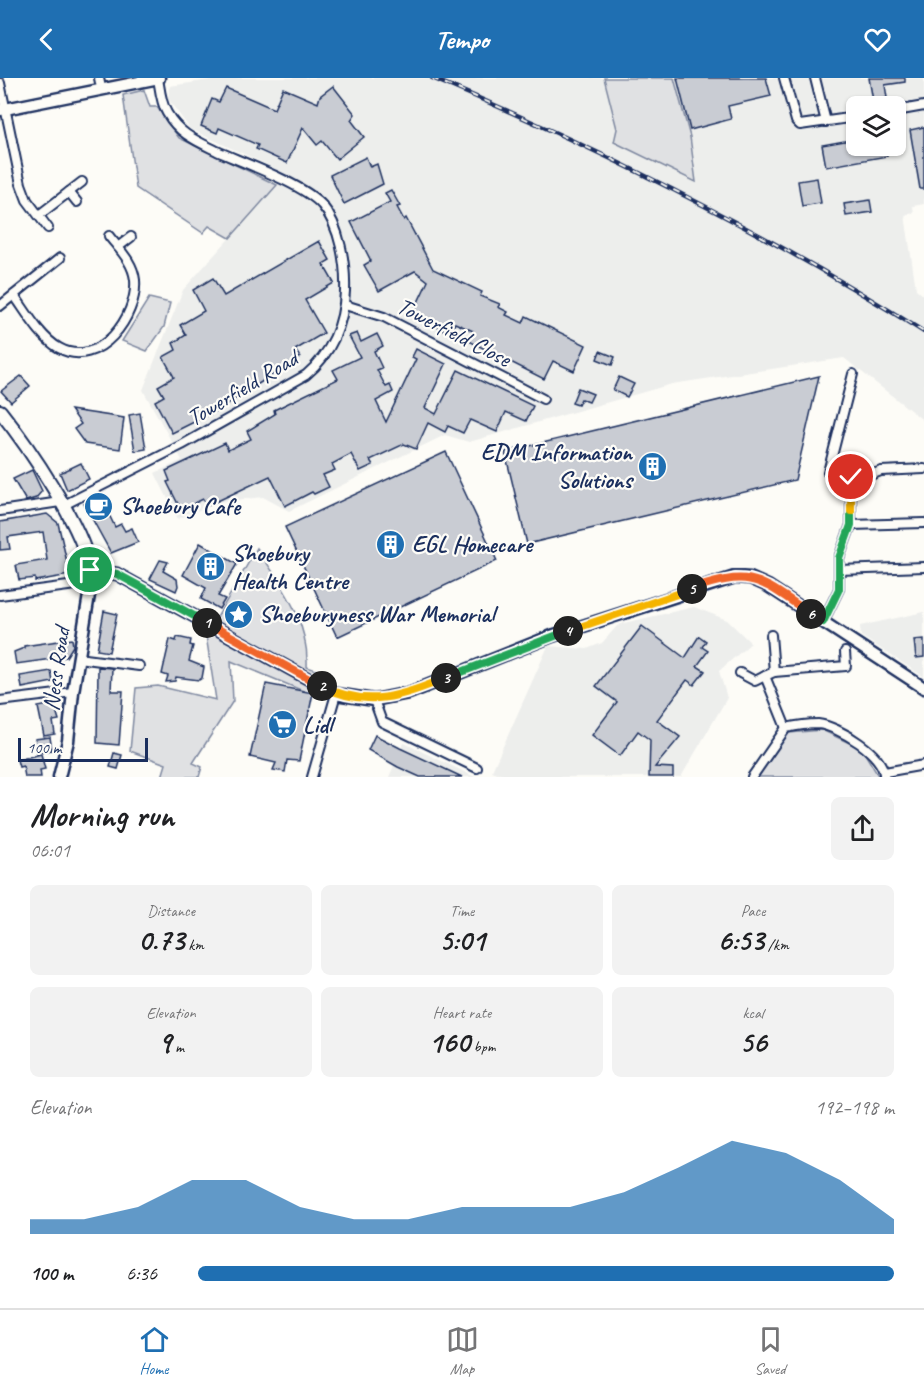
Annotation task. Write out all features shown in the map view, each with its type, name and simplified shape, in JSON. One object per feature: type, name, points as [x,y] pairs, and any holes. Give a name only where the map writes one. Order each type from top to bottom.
[{"type":"main road","name":"Ness Road","points":[[0,411],[5,426],[24,441],[61,504],[81,542],[90,576]]},
{"type":"street","points":[[3,109],[100,83],[159,78]]},
{"type":"street","name":"Towerfield Road","points":[[0,511],[61,504],[182,446],[306,375],[318,364],[336,335],[345,305],[346,283],[338,235],[322,205],[279,179],[184,134],[165,109],[159,78]]},
{"type":"street","points":[[784,78],[796,122],[806,126],[846,119]]},
{"type":"street","points":[[815,78],[826,122]]},
{"type":"street","points":[[0,83],[3,109],[21,184],[27,200],[48,228]]},
{"type":"street","points":[[906,109],[924,106]]},
{"type":"street","points":[[39,216],[82,182]]},
{"type":"street","points":[[69,192],[77,202]]},
{"type":"street","points":[[14,295],[44,335],[60,349],[78,352],[100,348],[117,331],[132,301],[134,291],[131,268],[109,236]]},
{"type":"street","points":[[118,247],[131,237]]},
{"type":"street","points":[[0,306],[60,258]]},
{"type":"street","name":"Towerfield Close","points":[[345,305],[384,317],[543,399]]},
{"type":"street","points":[[853,374],[828,471],[851,477],[868,476],[881,471],[924,470]]},
{"type":"street","points":[[823,622],[837,597],[840,551],[851,525],[851,477]]},
{"type":"street","points":[[851,525],[924,523]]},
{"type":"street","points":[[838,570],[924,567]]},
{"type":"street","points":[[0,595],[90,576],[117,574],[336,694],[374,700],[409,693],[552,636],[729,577],[743,577],[763,583],[924,688]]},
{"type":"street","name":"Ness Road","points":[[59,777],[68,741],[90,576]]},
{"type":"street","points":[[771,635],[774,672]]},
{"type":"street","points":[[740,673],[755,681],[774,672],[846,666],[845,652]]},
{"type":"street","points":[[78,658],[139,666]]},
{"type":"street","points":[[765,676],[786,728]]},
{"type":"street","points":[[0,701],[73,692]]},
{"type":"street","points":[[312,777],[336,694]]},
{"type":"street","points":[[374,700],[382,722],[477,768]]},
{"type":"street","points":[[764,777],[753,774],[786,728],[819,724],[866,746],[884,775],[924,765]]},
{"type":"shaded area","points":[[223,78],[924,78],[924,204],[913,206],[914,213],[905,215],[916,289],[924,296],[924,421],[844,358],[672,384],[469,442],[445,435],[289,511],[263,497],[218,502],[178,519],[155,473],[182,460],[143,390],[183,290],[277,185],[276,169],[190,129],[168,99],[170,86]]},
{"type":"shaded area","points":[[604,78],[674,78],[690,137],[696,182],[614,142],[617,129]]},
{"type":"shaded area","points":[[144,90],[150,107],[157,107],[179,138],[277,185],[230,238],[209,226],[203,233],[136,188],[123,95]]},
{"type":"shaded area","points":[[149,298],[170,303],[164,327],[147,351],[122,341]]},
{"type":"shaded area","points":[[257,548],[284,590],[298,618],[306,650],[307,667],[325,673],[313,695],[231,661],[233,701],[193,763],[202,767],[199,777],[162,777],[166,764],[130,751],[136,688],[158,686],[216,700],[205,629],[212,626]]},
{"type":"shaded area","points":[[694,607],[727,620],[751,643],[719,671],[727,698],[681,777],[507,777],[492,771],[548,646],[587,649],[602,643],[617,626],[624,623]]},
{"type":"shaded area","points":[[924,612],[924,677],[861,636],[860,626]]},
{"type":"shaded area","points":[[822,730],[862,749],[879,777],[758,777],[761,768],[789,733]]},
{"type":"shaded area","points":[[404,743],[475,777],[389,777]]},
{"type":"building","points":[[677,78],[766,78],[771,96],[728,106],[731,119],[690,130]]},
{"type":"building","points":[[869,78],[905,78],[905,82],[885,85],[887,96],[872,96]]},
{"type":"building","points":[[333,86],[355,114],[351,120],[364,137],[337,159],[322,141],[317,145],[303,128],[287,163],[256,149],[258,145],[219,128],[217,133],[201,126],[212,99],[219,102],[226,88],[274,109],[283,88],[318,103],[320,96]]},
{"type":"building","points":[[924,127],[924,189],[920,189],[910,130]]},
{"type":"building","points":[[846,141],[846,156],[887,156],[826,167],[822,145]]},
{"type":"building","points":[[366,157],[370,167],[377,164],[383,184],[344,204],[330,175]]},
{"type":"building","points":[[817,178],[821,203],[802,206],[798,181]]},
{"type":"building","points":[[391,190],[400,206],[397,207],[404,220],[406,218],[433,269],[482,292],[480,296],[500,304],[498,307],[508,312],[506,315],[523,323],[526,316],[586,345],[574,371],[553,361],[544,379],[469,341],[473,331],[455,323],[450,333],[412,315],[428,281],[415,271],[379,291],[364,265],[371,261],[351,222],[390,202],[385,193]]},
{"type":"building","points":[[870,200],[872,212],[846,216],[844,204]]},
{"type":"building","points":[[319,241],[330,260],[323,264],[334,283],[305,300],[324,333],[295,350],[300,357],[218,410],[172,433],[155,401],[164,396],[158,386],[174,377],[163,357],[176,350],[173,343],[186,335],[180,325],[204,311],[193,290],[213,278],[224,296]]},
{"type":"building","points":[[357,333],[361,342],[377,334],[383,346],[374,351],[382,368],[377,370],[386,387],[390,385],[393,392],[376,401],[386,422],[416,359],[412,357],[416,349],[446,364],[425,408],[436,414],[458,370],[533,406],[526,421],[506,412],[497,432],[470,420],[463,433],[448,426],[445,432],[428,423],[416,449],[404,444],[370,460],[373,465],[360,471],[351,454],[332,464],[335,470],[323,475],[329,487],[314,494],[312,492],[285,506],[270,476],[207,506],[203,499],[181,510],[167,482],[170,481],[166,471],[225,443],[228,450],[251,439],[247,431],[275,414],[274,410],[338,379],[333,370],[360,357],[349,336]]},
{"type":"building","points":[[600,351],[615,357],[612,365],[597,359]]},
{"type":"building","points":[[21,376],[30,386],[11,402],[1,391]]},
{"type":"building","name":"EDM Information Solutions","points":[[819,376],[795,480],[527,544],[505,452]]},
{"type":"building","points":[[619,377],[634,384],[627,397],[613,390]]},
{"type":"building","points":[[578,388],[593,394],[589,402],[581,399],[578,405],[572,403]]},
{"type":"building","points":[[71,410],[124,418],[120,449],[85,444],[74,429],[81,424]]},
{"type":"building","points":[[140,413],[146,449],[135,451],[129,415]]},
{"type":"building","name":"EGL Homecare","points":[[446,452],[497,561],[337,637],[285,527]]},
{"type":"building","points":[[81,463],[89,479],[67,490],[60,473]]},
{"type":"building","points":[[32,470],[42,491],[36,498],[26,501],[13,479]]},
{"type":"building","points":[[101,498],[115,527],[121,524],[125,531],[132,528],[138,542],[111,553],[84,504]]},
{"type":"building","points":[[47,514],[58,523],[70,575],[35,581],[35,578],[19,580],[16,565],[47,560],[43,532],[8,537],[10,549],[0,550],[0,522]]},
{"type":"building","name":"Shoebury Health Centre","points":[[200,543],[237,564],[218,596],[225,599],[219,609],[201,599],[206,588],[183,575]]},
{"type":"building","points":[[160,560],[168,562],[163,571],[177,579],[176,591],[150,579]]},
{"type":"building","points":[[104,611],[117,614],[109,652],[97,650]]},
{"type":"building","points":[[642,626],[685,658],[699,636],[706,641],[702,647],[708,651],[697,666],[705,671],[694,685],[687,680],[657,720],[680,737],[655,767],[673,768],[673,777],[649,777],[650,740],[638,731],[620,756],[592,735],[617,702],[596,686]]},
{"type":"building","points":[[177,637],[191,640],[190,645],[193,646],[189,661],[204,667],[202,678],[199,680],[176,677],[175,681],[166,682],[168,676],[162,674],[170,639],[176,641]]},
{"type":"building","points":[[72,639],[73,646],[66,657],[16,664],[14,652],[24,646]]},
{"type":"building","points":[[924,639],[924,657],[916,658],[914,640]]},
{"type":"building","points":[[98,667],[112,668],[111,691],[123,691],[119,745],[97,743]]},
{"type":"building","points":[[51,671],[53,682],[22,688],[20,676]]},
{"type":"building","name":"Lidl","points":[[266,684],[313,693],[299,761],[287,760],[285,772],[273,770],[276,763],[250,757]]},
{"type":"building","points":[[54,704],[59,720],[53,721],[55,734],[44,736],[38,707]]},
{"type":"building","points":[[375,735],[462,777],[420,777],[398,767],[368,750]]},
{"type":"building","points":[[50,737],[52,750],[37,752],[35,739]]},
{"type":"building","points":[[114,753],[122,755],[118,769],[110,767]]},
{"type":"building","points":[[41,754],[45,769],[40,770],[41,777],[25,777],[23,766],[19,767],[17,760]]},
{"type":"railway","points":[[432,78],[559,134],[683,195],[805,261],[924,332]]},
{"type":"place","name":"EDM Information Solutions","points":[[653,466]]},
{"type":"place","name":"Shoebury Cafe","points":[[99,506]]},
{"type":"place","name":"EGL Homecare","points":[[391,544]]},
{"type":"place","name":"Shoebury Health Centre","points":[[211,567]]},
{"type":"place","name":"Shoeburyness War Memorial","points":[[238,614]]},
{"type":"place","name":"Lidl","points":[[282,725]]},
{"type":"route","points":[[90,570],[117,574],[336,694],[359,699],[393,698],[552,636],[729,577],[750,578],[763,583],[823,622],[839,589],[840,551],[851,525],[851,477]]}]
